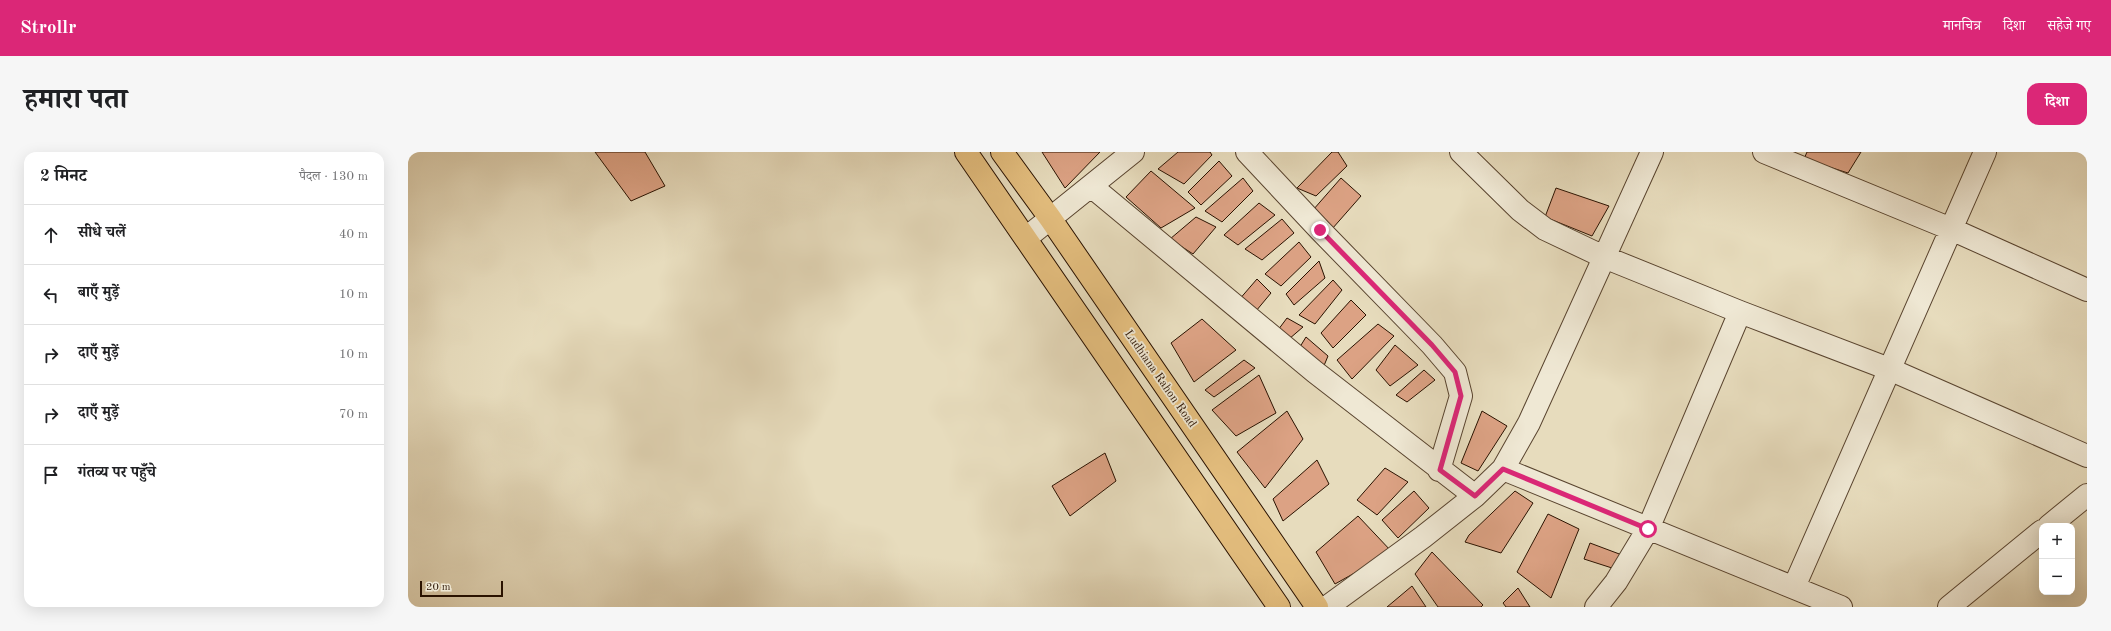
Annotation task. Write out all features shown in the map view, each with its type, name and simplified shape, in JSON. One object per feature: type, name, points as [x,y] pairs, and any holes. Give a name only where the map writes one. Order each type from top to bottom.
[{"type":"main road","points":[[966,152],[1279,607]]},
{"type":"main road","name":"Ludhiana Rahon Road","points":[[1002,152],[1050,218],[1318,607]]},
{"type":"street","points":[[1026,238],[1133,152]]},
{"type":"street","points":[[1247,152],[1320,230],[1432,345],[1455,372],[1461,396],[1440,470]]},
{"type":"street","points":[[1461,152],[1520,210],[1545,229],[1604,257],[1740,312],[1889,369],[2087,456]]},
{"type":"street","points":[[1327,607],[1423,537],[1475,496],[1503,469],[1529,423],[1652,152]]},
{"type":"street","points":[[1764,152],[1951,229],[2087,290]]},
{"type":"street","points":[[1794,587],[1985,152]]},
{"type":"street","points":[[1091,186],[1315,372],[1475,496]]},
{"type":"street","points":[[1596,607],[1616,582],[1648,529],[1740,312]]},
{"type":"street","points":[[1503,469],[1841,607]]},
{"type":"street","points":[[2052,523],[2087,495]]},
{"type":"street","points":[[1949,607],[2039,533]]},
{"type":"building","points":[[595,152],[645,152],[665,186],[631,201]]},
{"type":"building","points":[[1042,152],[1100,152],[1065,188]]},
{"type":"building","points":[[1178,152],[1210,152],[1212,155],[1184,184],[1158,169]]},
{"type":"building","points":[[1332,152],[1338,152],[1347,166],[1316,196],[1297,188]]},
{"type":"building","points":[[1807,152],[1861,152],[1848,173],[1804,159]]},
{"type":"building","points":[[1219,161],[1232,176],[1201,205],[1188,192]]},
{"type":"building","points":[[1151,171],[1195,208],[1161,228],[1126,197]]},
{"type":"building","points":[[1243,178],[1253,191],[1222,222],[1205,211]]},
{"type":"building","points":[[1341,178],[1361,196],[1332,229],[1313,210]]},
{"type":"building","points":[[1556,188],[1609,206],[1592,236],[1545,217]]},
{"type":"building","points":[[1259,203],[1275,215],[1238,245],[1224,235]]},
{"type":"building","points":[[1196,217],[1216,227],[1193,254],[1170,239]]},
{"type":"building","points":[[1282,219],[1294,233],[1262,260],[1245,249]]},
{"type":"building","points":[[1299,242],[1311,257],[1281,286],[1265,274]]},
{"type":"building","points":[[1319,261],[1325,278],[1294,305],[1286,294]]},
{"type":"building","points":[[1257,279],[1271,293],[1256,311],[1238,301]]},
{"type":"building","points":[[1333,280],[1342,290],[1315,324],[1299,315]]},
{"type":"building","points":[[1351,300],[1366,315],[1333,348],[1321,333]]},
{"type":"building","points":[[1287,318],[1303,327],[1289,339],[1278,330]]},
{"type":"building","points":[[1202,319],[1236,350],[1194,382],[1171,343]]},
{"type":"building","points":[[1378,324],[1394,336],[1352,379],[1337,360]]},
{"type":"building","points":[[1306,337],[1328,356],[1323,368],[1298,350]]},
{"type":"building","points":[[1395,345],[1418,365],[1390,386],[1376,370]]},
{"type":"building","points":[[1244,360],[1255,368],[1214,397],[1205,390]]},
{"type":"building","points":[[1424,370],[1435,380],[1407,402],[1396,395]]},
{"type":"building","points":[[1259,375],[1276,413],[1236,436],[1212,410]]},
{"type":"building","points":[[1287,411],[1303,439],[1265,488],[1237,452]]},
{"type":"building","points":[[1482,411],[1507,426],[1478,471],[1461,463]]},
{"type":"building","points":[[1105,453],[1116,481],[1070,516],[1052,486]]},
{"type":"building","points":[[1317,460],[1329,484],[1283,521],[1273,499]]},
{"type":"building","points":[[1385,468],[1408,482],[1377,515],[1357,500]]},
{"type":"building","points":[[1414,491],[1429,508],[1398,538],[1382,520]]},
{"type":"building","points":[[1515,491],[1533,503],[1501,553],[1465,542],[1469,535]]},
{"type":"building","points":[[1548,514],[1579,529],[1551,598],[1517,572]]},
{"type":"building","points":[[1358,516],[1392,552],[1335,584],[1316,552]]},
{"type":"building","points":[[1590,543],[1622,555],[1612,568],[1584,559]]},
{"type":"building","points":[[1432,552],[1483,605],[1481,607],[1438,607],[1415,574]]},
{"type":"building","points":[[1412,586],[1426,607],[1387,607]]},
{"type":"building","points":[[1518,588],[1530,607],[1506,607],[1503,603]]},
{"type":"route","points":[[1320,230],[1432,345],[1455,372],[1461,396],[1440,470],[1475,496],[1503,469],[1648,529]]}]
